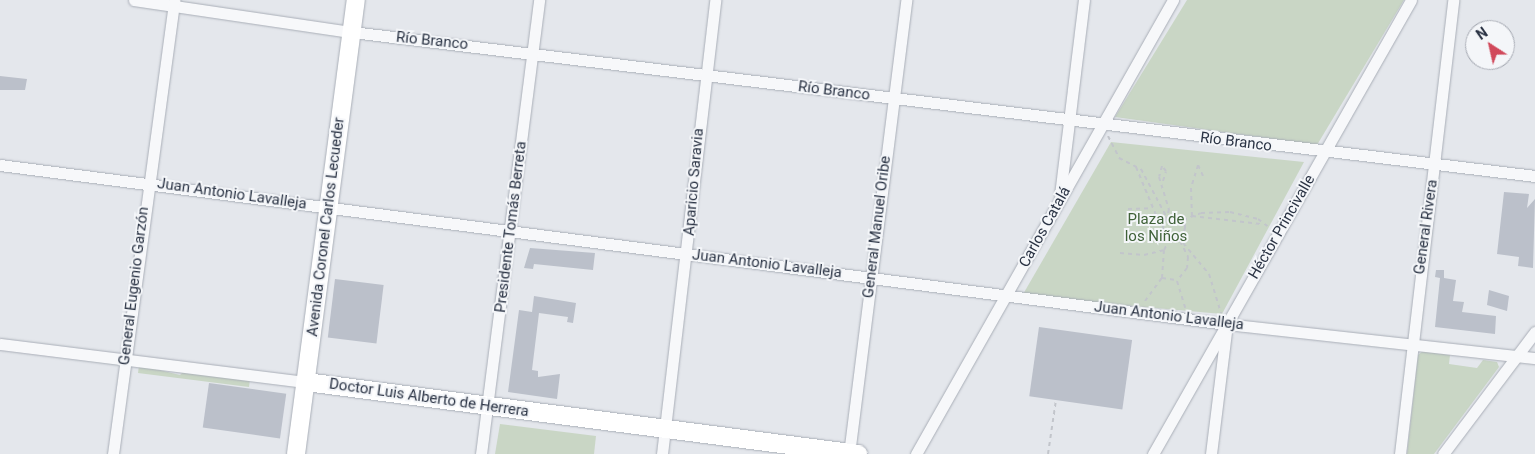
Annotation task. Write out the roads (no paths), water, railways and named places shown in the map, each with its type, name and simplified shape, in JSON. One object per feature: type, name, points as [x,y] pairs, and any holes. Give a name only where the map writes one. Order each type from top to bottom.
[{"type":"main road","name":"Avenida Coronel Carlos Lecueder","points":[[296,454],[356,0]]},
{"type":"main road","name":"Doctor Luis Alberto de Herrera","points":[[306,382],[852,454]]},
{"type":"street","name":"Río Branco","points":[[134,0],[174,2],[352,32],[534,52],[1324,153],[1535,176]]},
{"type":"street","name":"Presidente Tomás Berreta","points":[[481,454],[534,52],[539,0]]},
{"type":"street","name":"Aparicio Saravia","points":[[662,454],[687,254],[704,75],[715,0]]},
{"type":"street","name":"General Manuel Oribe","points":[[852,454],[870,278],[906,0]]},
{"type":"street","points":[[1059,202],[1084,0]]},
{"type":"street","name":"Carlos Catalá","points":[[916,454],[1173,0]]},
{"type":"street","name":"Héctor Princivalle","points":[[1152,454],[1411,0]]},
{"type":"street","name":"General Rivera","points":[[1400,454],[1411,342],[1453,0]]},
{"type":"street","name":"General Eugenio Garzón","points":[[113,454],[147,183],[174,2]]},
{"type":"street","name":"Juan Antonio Lavalleja","points":[[0,165],[1184,319],[1411,342],[1535,358]]},
{"type":"street","points":[[1211,454],[1226,324]]},
{"type":"street","points":[[1443,454],[1535,332]]},
{"type":"street","name":"Doctor Luis Alberto de Herrera","points":[[0,344],[306,382]]},
{"type":"park label","name":"Plaza de los Niños","points":[[1156,228]]}]
